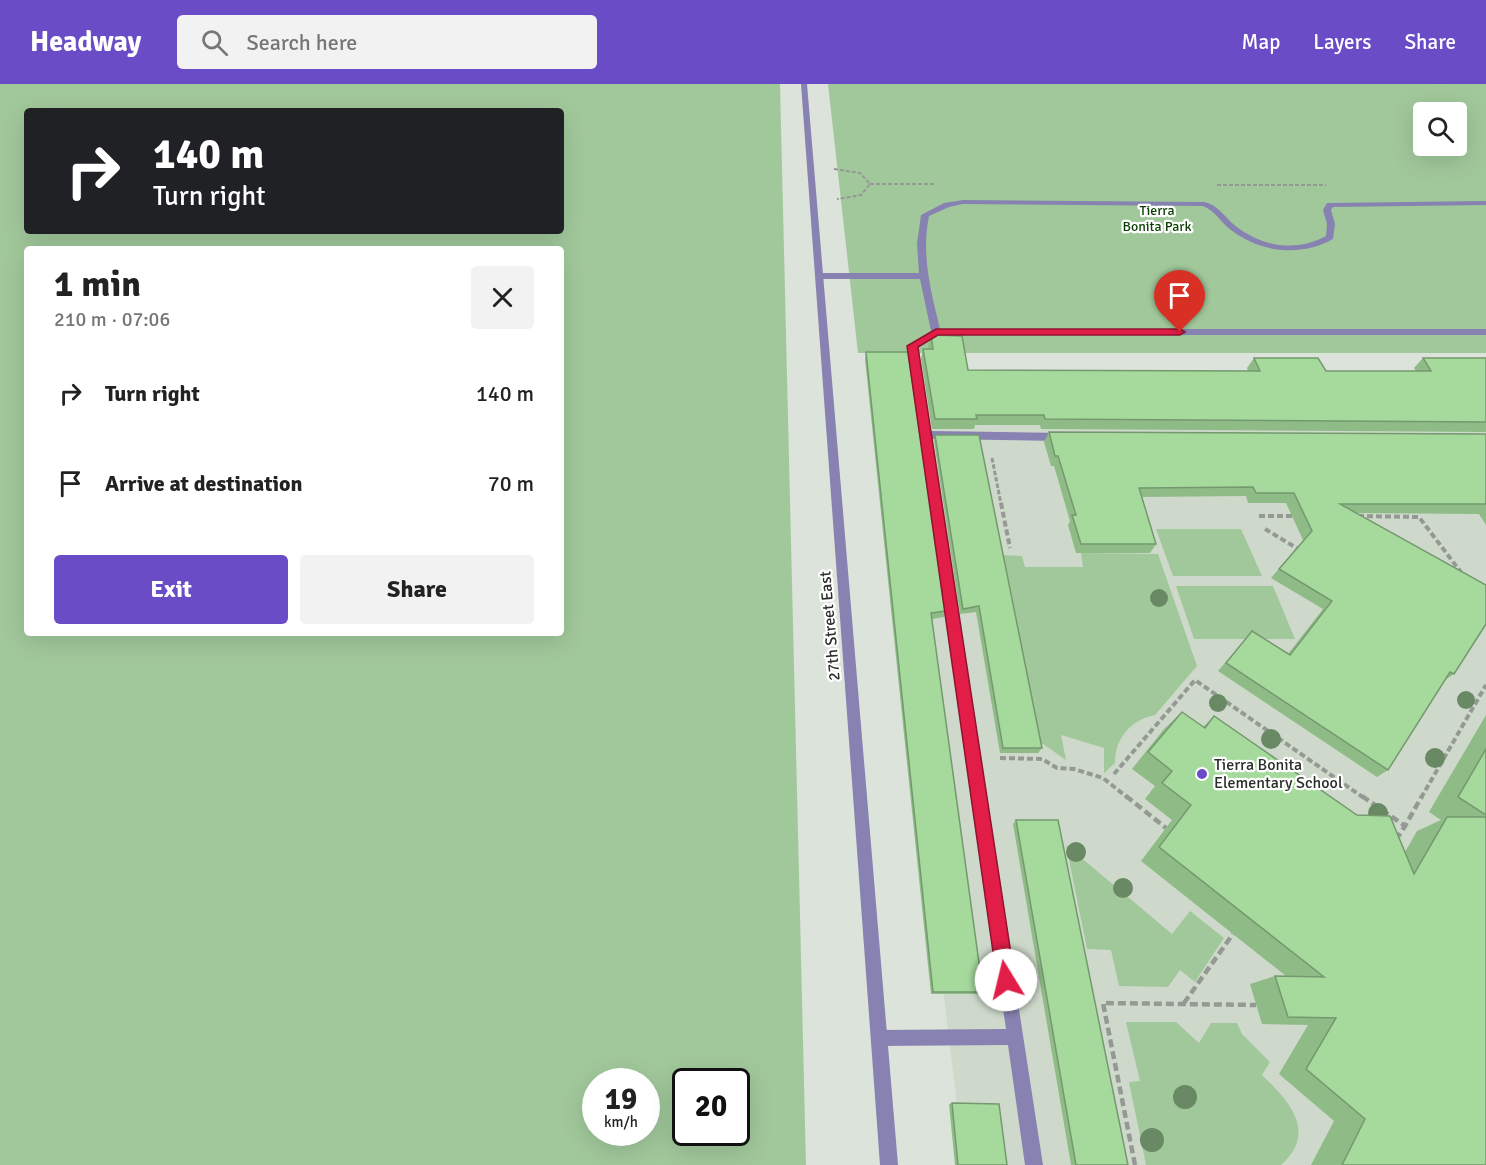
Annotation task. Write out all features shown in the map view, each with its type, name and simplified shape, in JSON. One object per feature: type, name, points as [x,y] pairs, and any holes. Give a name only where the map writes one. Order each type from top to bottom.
[{"type":"street","name":"27th Street East","points":[[804,84],[890,1165]]},
{"type":"street","points":[[936,332],[920,247],[920,232],[925,215],[947,205],[963,202],[1204,204],[1214,206],[1234,229],[1247,237],[1276,247],[1295,249],[1318,245],[1330,237],[1331,224],[1327,210],[1330,205],[1486,203]]},
{"type":"street","points":[[819,276],[925,276]]},
{"type":"street","points":[[1034,1165],[912,346],[936,332],[1486,332]]},
{"type":"street","points":[[925,435],[1072,436]]},
{"type":"street","points":[[879,1038],[1015,1037]]},
{"type":"path","points":[[834,169],[849,170],[864,175],[870,184],[861,196],[837,199]]},
{"type":"path","points":[[987,436],[1010,548]]},
{"type":"path","points":[[1363,506],[1368,516]]},
{"type":"path","points":[[1259,516],[1303,516]]},
{"type":"path","points":[[1347,516],[1419,516],[1468,582]]},
{"type":"path","points":[[1264,529],[1304,552]]},
{"type":"path","points":[[1114,774],[1195,680],[1405,825]]},
{"type":"path","points":[[1394,843],[1486,685]]},
{"type":"path","points":[[972,758],[1042,759],[1057,768],[1074,769],[1103,778],[1166,828]]},
{"type":"path","points":[[1184,1003],[1233,934]]},
{"type":"path","points":[[1092,1003],[1256,1005]]},
{"type":"path","points":[[1103,1003],[1135,1165]]},
{"type":"shaded area","name":"Tierra Bonita Elementary School","points":[[871,379],[1486,383],[1486,1165],[964,1165]]},
{"type":"green space","points":[[0,84],[780,84],[806,1165],[0,1165]]},
{"type":"green space","name":"Tierra Bonita Park","points":[[828,84],[1486,84],[1486,353],[858,353]]},
{"type":"green space","points":[[1156,529],[1241,529],[1262,576],[1173,576]]},
{"type":"green space","points":[[1081,553],[1158,554],[1197,666],[1155,715],[1131,726],[1121,739],[1115,763],[1104,773],[1104,748],[1061,735],[1066,760],[1043,744],[1037,744],[999,555],[1022,556],[1025,567],[1083,567]]},
{"type":"green space","points":[[1176,586],[1273,586],[1295,639],[1194,639]]},
{"type":"green space","points":[[1066,845],[1172,934],[1190,911],[1224,938],[1195,982],[1180,970],[1168,987],[1119,986],[1111,950],[1087,949]]},
{"type":"green space","points":[[1126,1022],[1176,1022],[1199,1043],[1211,1023],[1237,1023],[1242,1034],[1270,1062],[1262,1075],[1282,1095],[1296,1117],[1297,1141],[1292,1153],[1281,1165],[1146,1165],[1129,1082],[1140,1081]]},
{"type":"building","points":[[931,335],[962,336],[968,370],[1260,371],[1254,358],[1318,358],[1326,371],[1431,371],[1423,358],[1486,358],[1486,422],[1045,419],[1044,415],[976,415],[977,419],[935,419],[923,349],[933,349]]},
{"type":"building","points":[[866,352],[908,352],[946,611],[931,613],[983,992],[933,992]]},
{"type":"building","points":[[1049,432],[1486,434],[1486,504],[1340,504],[1486,585],[1486,624],[1454,674],[1450,672],[1388,770],[1226,663],[1252,631],[1290,655],[1332,601],[1279,569],[1312,531],[1294,493],[1256,493],[1253,487],[1139,488],[1156,544],[1081,544],[1072,515],[1076,515]]},
{"type":"building","points":[[935,435],[979,435],[1042,748],[1003,748],[979,606],[963,609]]},
{"type":"building","points":[[1182,712],[1205,728],[1214,716],[1357,815],[1390,816],[1414,874],[1447,817],[1486,817],[1486,1165],[1342,1165],[1365,1119],[1306,1069],[1336,1018],[1288,1017],[1275,976],[1324,977],[1159,847],[1191,805],[1162,783],[1172,771],[1148,752]]},
{"type":"building","points":[[1486,749],[1486,815],[1458,797]]},
{"type":"building","points":[[1016,820],[1058,820],[1128,1165],[1076,1165]]},
{"type":"building","points":[[952,1103],[999,1104],[1007,1165],[958,1165]]},
{"type":"place","name":"Tierra Bonita Elementary School","points":[[1202,774]]},
{"type":"route","points":[[1006,980],[912,346],[936,332],[1180,332]]}]
